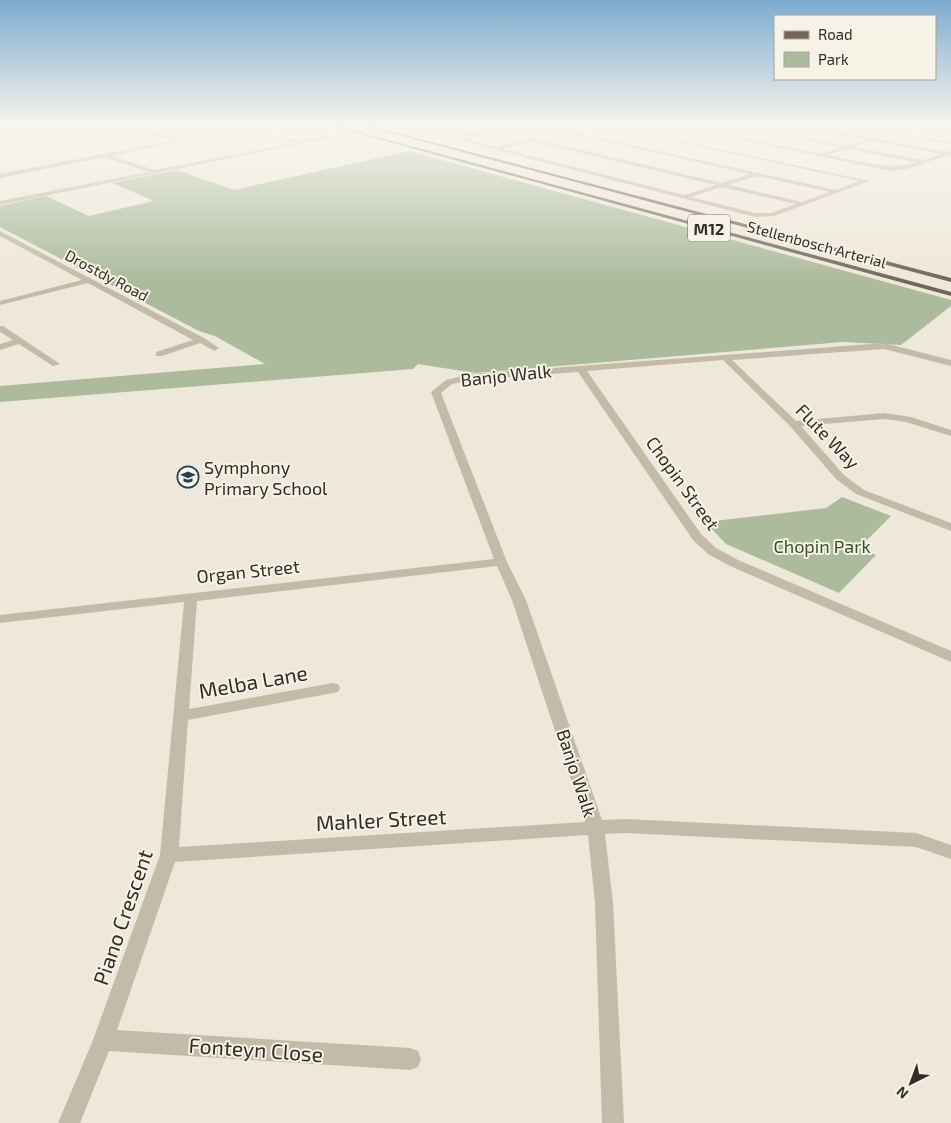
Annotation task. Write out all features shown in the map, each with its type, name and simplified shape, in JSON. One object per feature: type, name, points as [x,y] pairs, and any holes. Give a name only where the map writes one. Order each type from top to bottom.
[{"type":"main road","name":"Stellenbosch Arterial","points":[[522,177],[951,294]]},
{"type":"main road","name":"Stellenbosch Arterial","points":[[562,177],[951,280]]},
{"type":"street","points":[[0,203],[127,177]]},
{"type":"street","points":[[605,177],[764,216],[866,181],[850,177]]},
{"type":"street","points":[[691,177],[803,204]]},
{"type":"street","points":[[683,197],[748,177]]},
{"type":"street","points":[[774,177],[837,192]]},
{"type":"street","name":"Drostdy Road","points":[[0,233],[215,348]]},
{"type":"street","points":[[0,303],[87,280]]},
{"type":"street","points":[[0,328],[56,364]]},
{"type":"street","points":[[158,354],[201,340]]},
{"type":"street","points":[[0,347],[20,342]]},
{"type":"street","name":"Banjo Walk","points":[[614,1123],[604,903],[596,829],[520,600],[501,562],[436,392],[449,382],[470,377],[813,349],[884,346],[951,363]]},
{"type":"street","name":"Flute Way","points":[[724,357],[794,424],[840,477],[860,492],[951,527]]},
{"type":"street","name":"Chopin Street","points":[[580,368],[697,537],[712,551],[951,658]]},
{"type":"street","points":[[794,424],[884,416],[907,419],[951,432]]},
{"type":"street","name":"Organ Street","points":[[0,619],[501,562]]},
{"type":"street","name":"Piano Crescent","points":[[69,1123],[103,1040],[169,855],[190,597]]},
{"type":"street","name":"Melba Lane","points":[[180,716],[333,688]]},
{"type":"street","name":"Banjo Walk","points":[[596,829],[625,826],[809,833],[916,840],[951,852]]},
{"type":"street","name":"Mahler Street","points":[[169,855],[596,829]]},
{"type":"street","name":"Fonteyn Close","points":[[103,1040],[410,1059]]},
{"type":"green space","points":[[140,177],[198,177],[234,190],[291,177],[505,177],[951,300],[951,306],[901,345],[843,342],[475,373],[418,364],[413,369],[0,402],[0,386],[265,364],[215,336],[199,331],[0,227],[0,206],[46,196],[89,216],[154,201],[112,183]]},
{"type":"green space","name":"Chopin Park","points":[[842,497],[891,516],[859,548],[876,555],[839,593],[726,544],[705,522],[826,508]]},
{"type":"place","name":"Symphony Primary School","points":[[188,477]]}]
